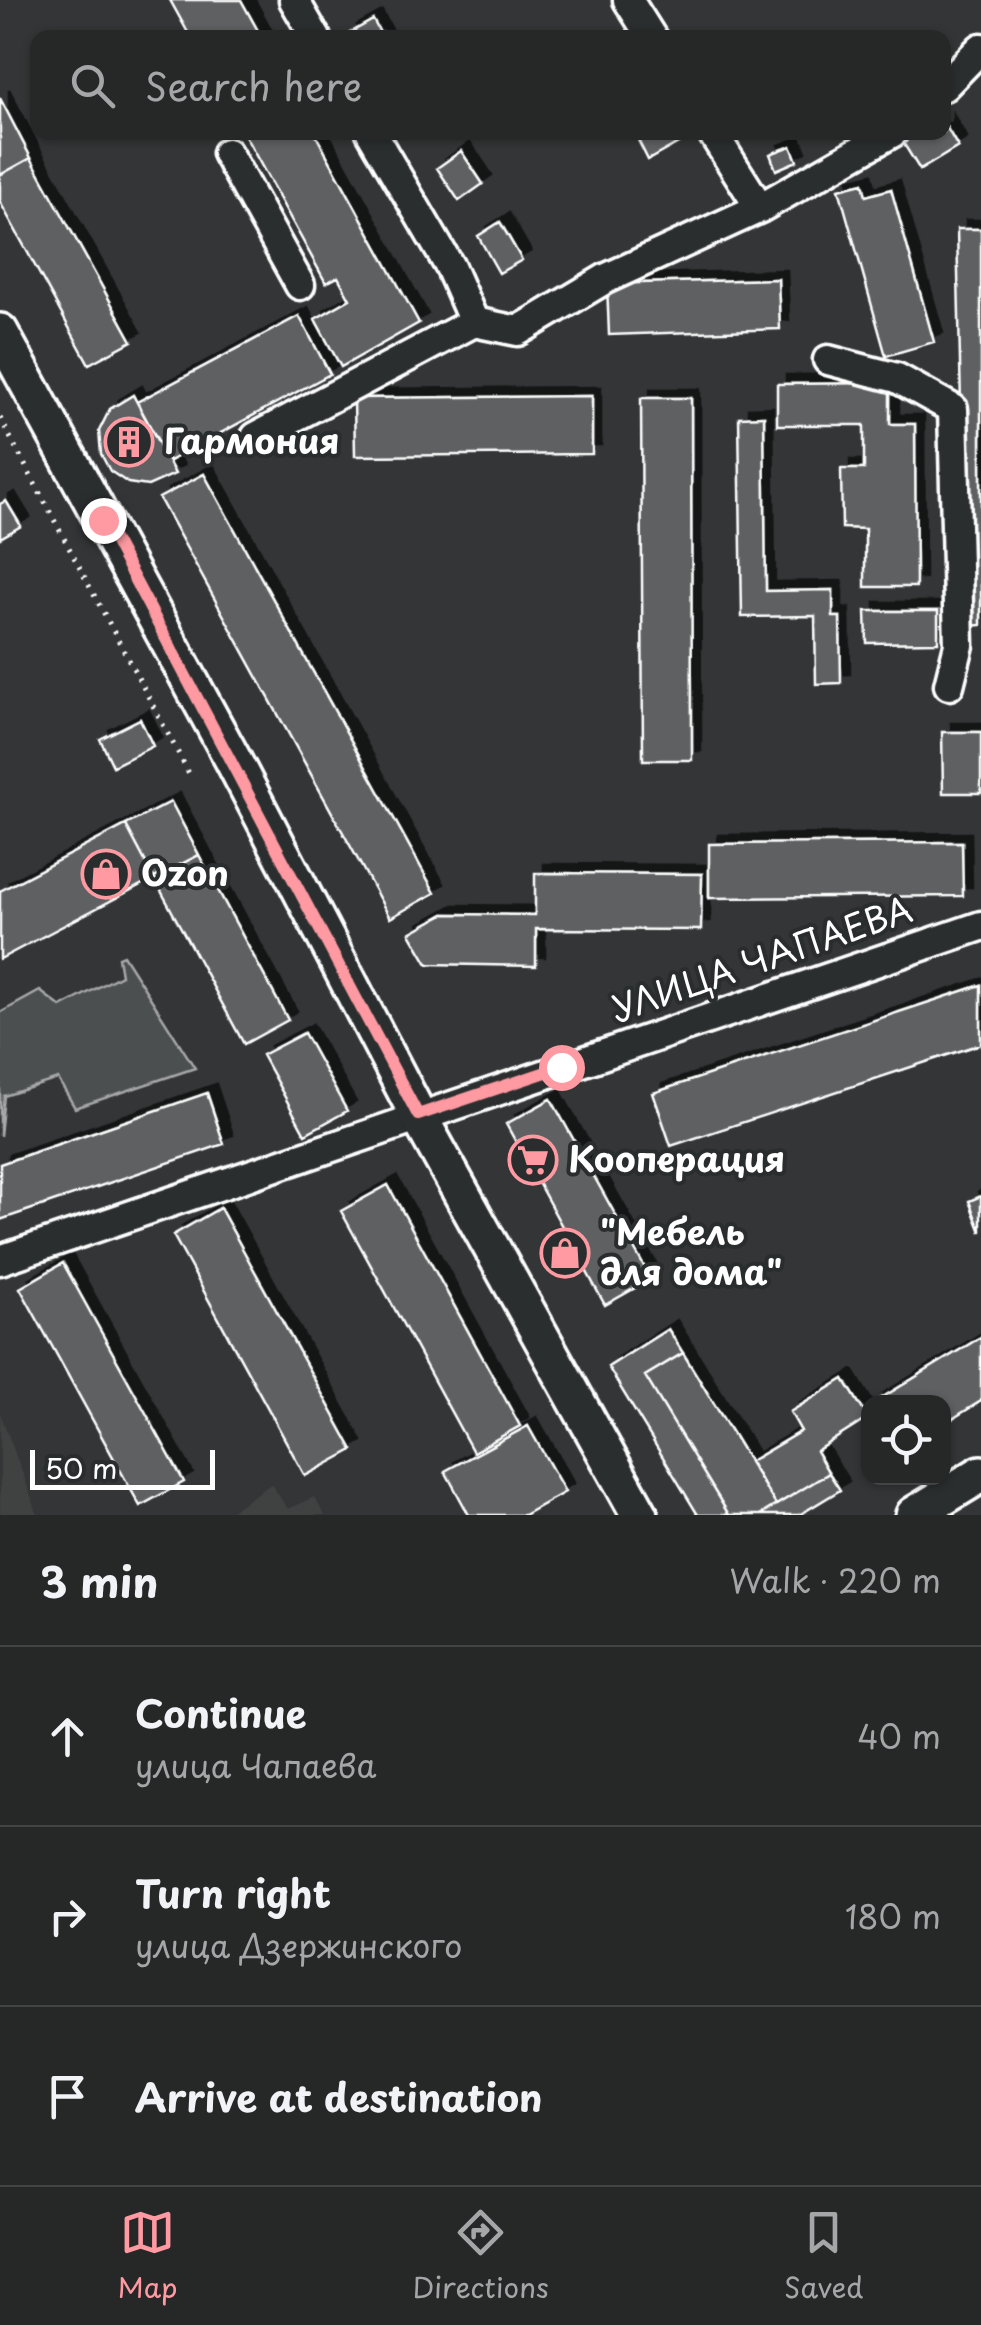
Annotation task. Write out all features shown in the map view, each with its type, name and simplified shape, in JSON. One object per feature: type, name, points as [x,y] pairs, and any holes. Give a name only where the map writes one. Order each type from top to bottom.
[{"type":"main road","points":[[0,332],[232,758],[418,1115],[640,1515]]},
{"type":"main road","points":[[914,1515],[981,1474]]},
{"type":"street","points":[[294,0],[311,30]]},
{"type":"street","points":[[628,0],[647,30]]},
{"type":"street","points":[[951,79],[981,48]]},
{"type":"street","points":[[377,140],[450,268],[474,322]]},
{"type":"street","points":[[717,140],[760,208]]},
{"type":"street","points":[[256,437],[474,322],[518,331],[606,279],[760,208],[879,140]]},
{"type":"street","points":[[228,153],[300,285]]},
{"type":"street","points":[[828,360],[898,378],[954,410],[959,645],[949,685]]},
{"type":"street","name":"УЛИЦА ЧАПАЕВА","points":[[0,1260],[981,926]]},
{"type":"path","points":[[0,418],[192,779]]},
{"type":"shaded area","points":[[123,955],[195,1068],[75,1108],[58,1079],[4,1096],[0,1136],[0,1013],[40,991],[61,1007],[121,975],[118,957]]},
{"type":"shaded area","points":[[0,1413],[38,1515],[0,1515]]},
{"type":"shaded area","points":[[271,1484],[288,1509],[314,1497],[325,1515],[224,1515]]},
{"type":"building","points":[[170,0],[241,0],[258,30],[187,30]]},
{"type":"building","points":[[373,20],[379,30],[355,30]]},
{"type":"building","points":[[0,98],[31,158],[0,175]]},
{"type":"building","points":[[951,135],[958,147],[920,170],[902,141],[951,140]]},
{"type":"building","points":[[247,140],[318,140],[419,323],[341,367],[315,319],[350,299],[338,277],[326,283]]},
{"type":"building","points":[[638,140],[679,140],[680,142],[648,160]]},
{"type":"building","points":[[791,146],[797,161],[776,170],[770,154]]},
{"type":"building","points":[[461,151],[483,184],[459,201],[437,168]]},
{"type":"building","points":[[31,158],[132,341],[89,364],[0,202],[0,175]]},
{"type":"building","points":[[863,183],[866,196],[891,189],[934,342],[886,356],[839,189]]},
{"type":"building","points":[[500,222],[522,260],[499,273],[478,236]]},
{"type":"building","points":[[957,229],[981,229],[981,625],[966,626]]},
{"type":"building","points":[[778,279],[780,329],[609,335],[607,284]]},
{"type":"building","points":[[299,316],[330,374],[169,461],[137,402]]},
{"type":"building","points":[[890,383],[890,424],[915,424],[916,587],[865,587],[865,529],[842,528],[841,469],[864,469],[864,425],[777,425],[777,384]]},
{"type":"building","name":"Гармония","points":[[133,395],[175,474],[148,486],[128,483],[110,471],[101,454],[99,431],[110,409]]},
{"type":"building","points":[[592,396],[592,454],[355,456],[354,398]]},
{"type":"building","points":[[641,398],[691,398],[692,760],[643,760]]},
{"type":"building","points":[[764,416],[766,591],[833,590],[833,617],[840,617],[841,683],[816,684],[815,616],[742,617],[739,417]]},
{"type":"building","points":[[204,474],[435,893],[390,918],[159,498]]},
{"type":"building","points":[[6,501],[21,526],[0,538],[0,504]]},
{"type":"building","points":[[866,611],[938,611],[938,642],[867,643]]},
{"type":"building","points":[[140,719],[153,746],[113,766],[100,739]]},
{"type":"building","points":[[942,732],[981,732],[981,793],[943,793]]},
{"type":"building","points":[[171,802],[199,855],[154,878],[126,825]]},
{"type":"building","points":[[126,825],[154,878],[0,959],[0,891]]},
{"type":"building","points":[[962,842],[963,896],[709,898],[709,844]]},
{"type":"building","points":[[199,855],[288,1020],[244,1044],[154,878]]},
{"type":"building","points":[[535,873],[702,874],[701,930],[536,929],[536,966],[428,964],[410,933],[444,914],[535,915]]},
{"type":"building","points":[[981,985],[981,1044],[671,1146],[653,1093]]},
{"type":"building","points":[[304,1033],[347,1111],[305,1134],[262,1055]]},
{"type":"building","points":[[207,1093],[224,1144],[0,1220],[0,1164]]},
{"type":"building","points":[[551,1099],[651,1279],[605,1305],[506,1124]]},
{"type":"building","points":[[388,1185],[520,1426],[473,1452],[341,1211]]},
{"type":"building","points":[[981,1196],[981,1232],[969,1201]]},
{"type":"building","points":[[220,1208],[353,1450],[305,1476],[173,1235]]},
{"type":"building","points":[[63,1263],[184,1482],[140,1506],[20,1288]]},
{"type":"building","points":[[668,1329],[683,1353],[645,1376],[729,1515],[698,1515],[608,1367]]},
{"type":"building","points":[[981,1337],[981,1401],[951,1420],[951,1395],[886,1395]]},
{"type":"building","points":[[683,1353],[776,1505],[760,1515],[729,1515],[645,1376]]},
{"type":"building","points":[[844,1379],[861,1407],[861,1422],[816,1451],[829,1473],[776,1505],[749,1462],[801,1431],[790,1412]]},
{"type":"building","points":[[528,1426],[565,1492],[524,1515],[469,1515],[445,1471]]},
{"type":"building","points":[[829,1473],[840,1490],[799,1515],[760,1515]]},
{"type":"place","name":"Гармония","points":[[129,442]]},
{"type":"place","name":"Ozon","points":[[106,874]]},
{"type":"place","name":"Кооперация","points":[[533,1160]]},
{"type":"place","name":"\"Мебель для дома\"","points":[[565,1253]]},
{"type":"route","points":[[103,520],[418,1115],[561,1067]]}]
